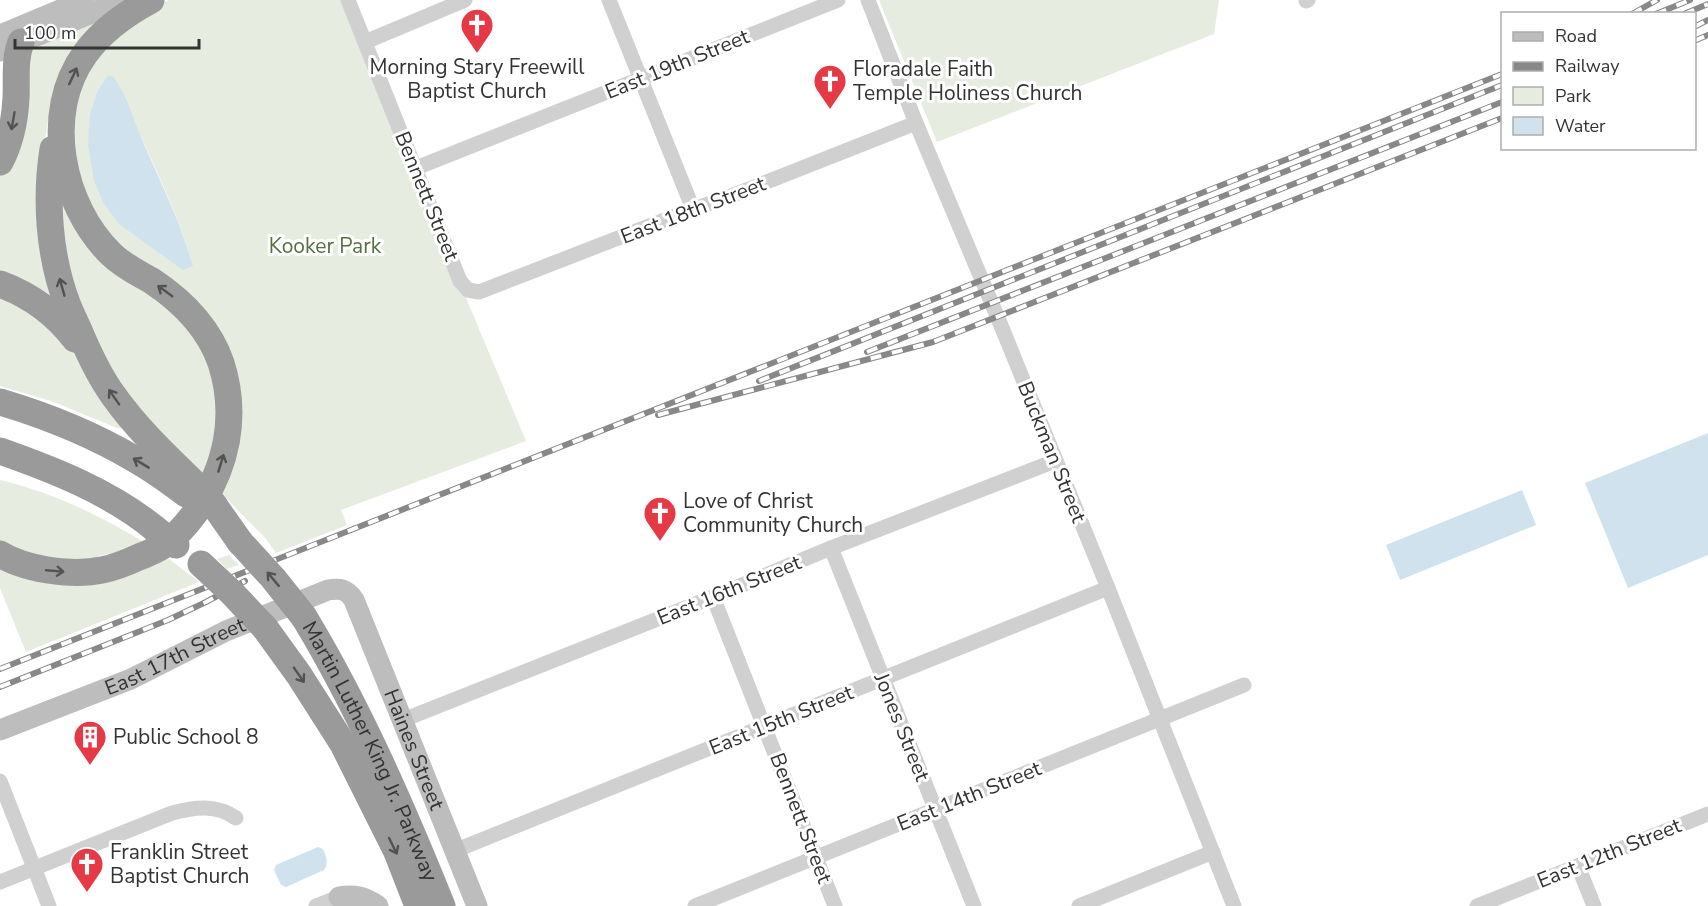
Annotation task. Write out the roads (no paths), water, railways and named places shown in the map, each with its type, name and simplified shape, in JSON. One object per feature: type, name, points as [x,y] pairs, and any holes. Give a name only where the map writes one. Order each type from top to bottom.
[{"type":"highway","points":[[151,0],[129,11],[106,29],[84,54],[70,80],[54,135],[50,168],[50,225],[60,279],[68,306],[92,361],[111,394],[202,500]]},
{"type":"highway","points":[[0,162],[11,132],[16,102],[17,51],[7,43]]},
{"type":"highway","points":[[0,554],[16,562],[38,568],[83,573],[115,568],[164,545],[189,520],[204,501],[216,480],[225,450],[230,418],[221,362],[208,334],[176,299],[111,255],[94,236],[81,213],[70,190],[65,163],[62,136],[63,107]]},
{"type":"highway","points":[[0,284],[33,299],[52,314],[92,361]]},
{"type":"highway","points":[[0,402],[75,429],[114,448],[202,500]]},
{"type":"highway","name":"Martin Luther King Jr. Parkway","points":[[0,451],[70,478],[107,498],[152,527],[201,564],[265,628],[299,675],[343,744],[397,852],[418,906]]},
{"type":"highway","points":[[0,469],[84,493],[152,527]]},
{"type":"highway","name":"Martin Luther King Jr. Parkway","points":[[202,500],[273,578],[304,617],[326,654],[413,834],[442,906]]},
{"type":"street","points":[[7,43],[38,19],[84,0]]},
{"type":"street","points":[[7,43],[123,0]]},
{"type":"street","name":"Bennett Street","points":[[348,0],[460,281],[468,290]]},
{"type":"street","points":[[365,42],[465,0]]},
{"type":"street","points":[[609,0],[693,209]]},
{"type":"street","name":"East 19th Street","points":[[416,168],[838,0]]},
{"type":"street","name":"Buckman Street","points":[[868,0],[916,123],[1108,588],[1234,906]]},
{"type":"street","name":"East 18th Street","points":[[468,290],[478,292],[916,123]]},
{"type":"street","name":"East 16th Street","points":[[403,720],[1055,460]]},
{"type":"street","name":"Jones Street","points":[[831,548],[974,906]]},
{"type":"street","name":"East 17th Street","points":[[0,730],[131,679],[226,631],[328,590],[338,588],[350,593]]},
{"type":"street","name":"East 15th Street","points":[[454,851],[1108,588]]},
{"type":"street","name":"Haines Street","points":[[350,593],[477,906]]},
{"type":"street","name":"Bennett Street","points":[[713,597],[835,906]]},
{"type":"street","name":"East 14th Street","points":[[694,906],[1244,685]]},
{"type":"street","points":[[0,782],[49,906]]},
{"type":"street","points":[[0,882],[172,813],[196,808],[219,809],[237,818]]},
{"type":"street","name":"East 12th Street","points":[[1477,906],[1708,814]]},
{"type":"street","points":[[1079,906],[1213,852]]},
{"type":"street","points":[[1578,866],[1594,906]]},
{"type":"street","points":[[316,906],[339,897],[358,896],[378,906]]},
{"type":"water","points":[[108,76],[113,76],[125,97],[176,216],[193,266],[183,270],[119,224],[104,204],[94,181],[88,145],[90,114],[98,90]]},
{"type":"water","points":[[1708,433],[1708,555],[1628,588],[1585,483]]},
{"type":"water","points":[[1522,490],[1536,525],[1400,580],[1386,545]]},
{"type":"water","points":[[318,847],[323,849],[326,857],[324,870],[286,887],[281,885],[274,870],[276,865]]},
{"type":"railway","points":[[1636,12],[1657,0]]},
{"type":"railway","points":[[1661,12],[1690,0]]},
{"type":"railway","points":[[1689,12],[1708,4]]},
{"type":"railway","points":[[1696,26],[1708,20]]},
{"type":"railway","points":[[1696,40],[1708,35]]},
{"type":"railway","points":[[0,669],[1501,74]]},
{"type":"railway","points":[[759,381],[1501,85]]},
{"type":"railway","points":[[867,352],[1501,102]]},
{"type":"railway","points":[[658,415],[933,342],[1501,118]]},
{"type":"railway","points":[[0,687],[168,620],[245,581]]},
{"type":"place","name":"Morning Stary Freewill Baptist Church","points":[[477,54]]},
{"type":"place","name":"Floradale Faith Temple Holiness Church","points":[[830,110]]},
{"type":"place","name":"Love of Christ Community Church","points":[[660,542]]},
{"type":"place","name":"Public School 8","points":[[90,766]]},
{"type":"place","name":"Franklin Street Baptist Church","points":[[87,893]]},
{"type":"park label","name":"Kooker Park","points":[[325,246]]}]
